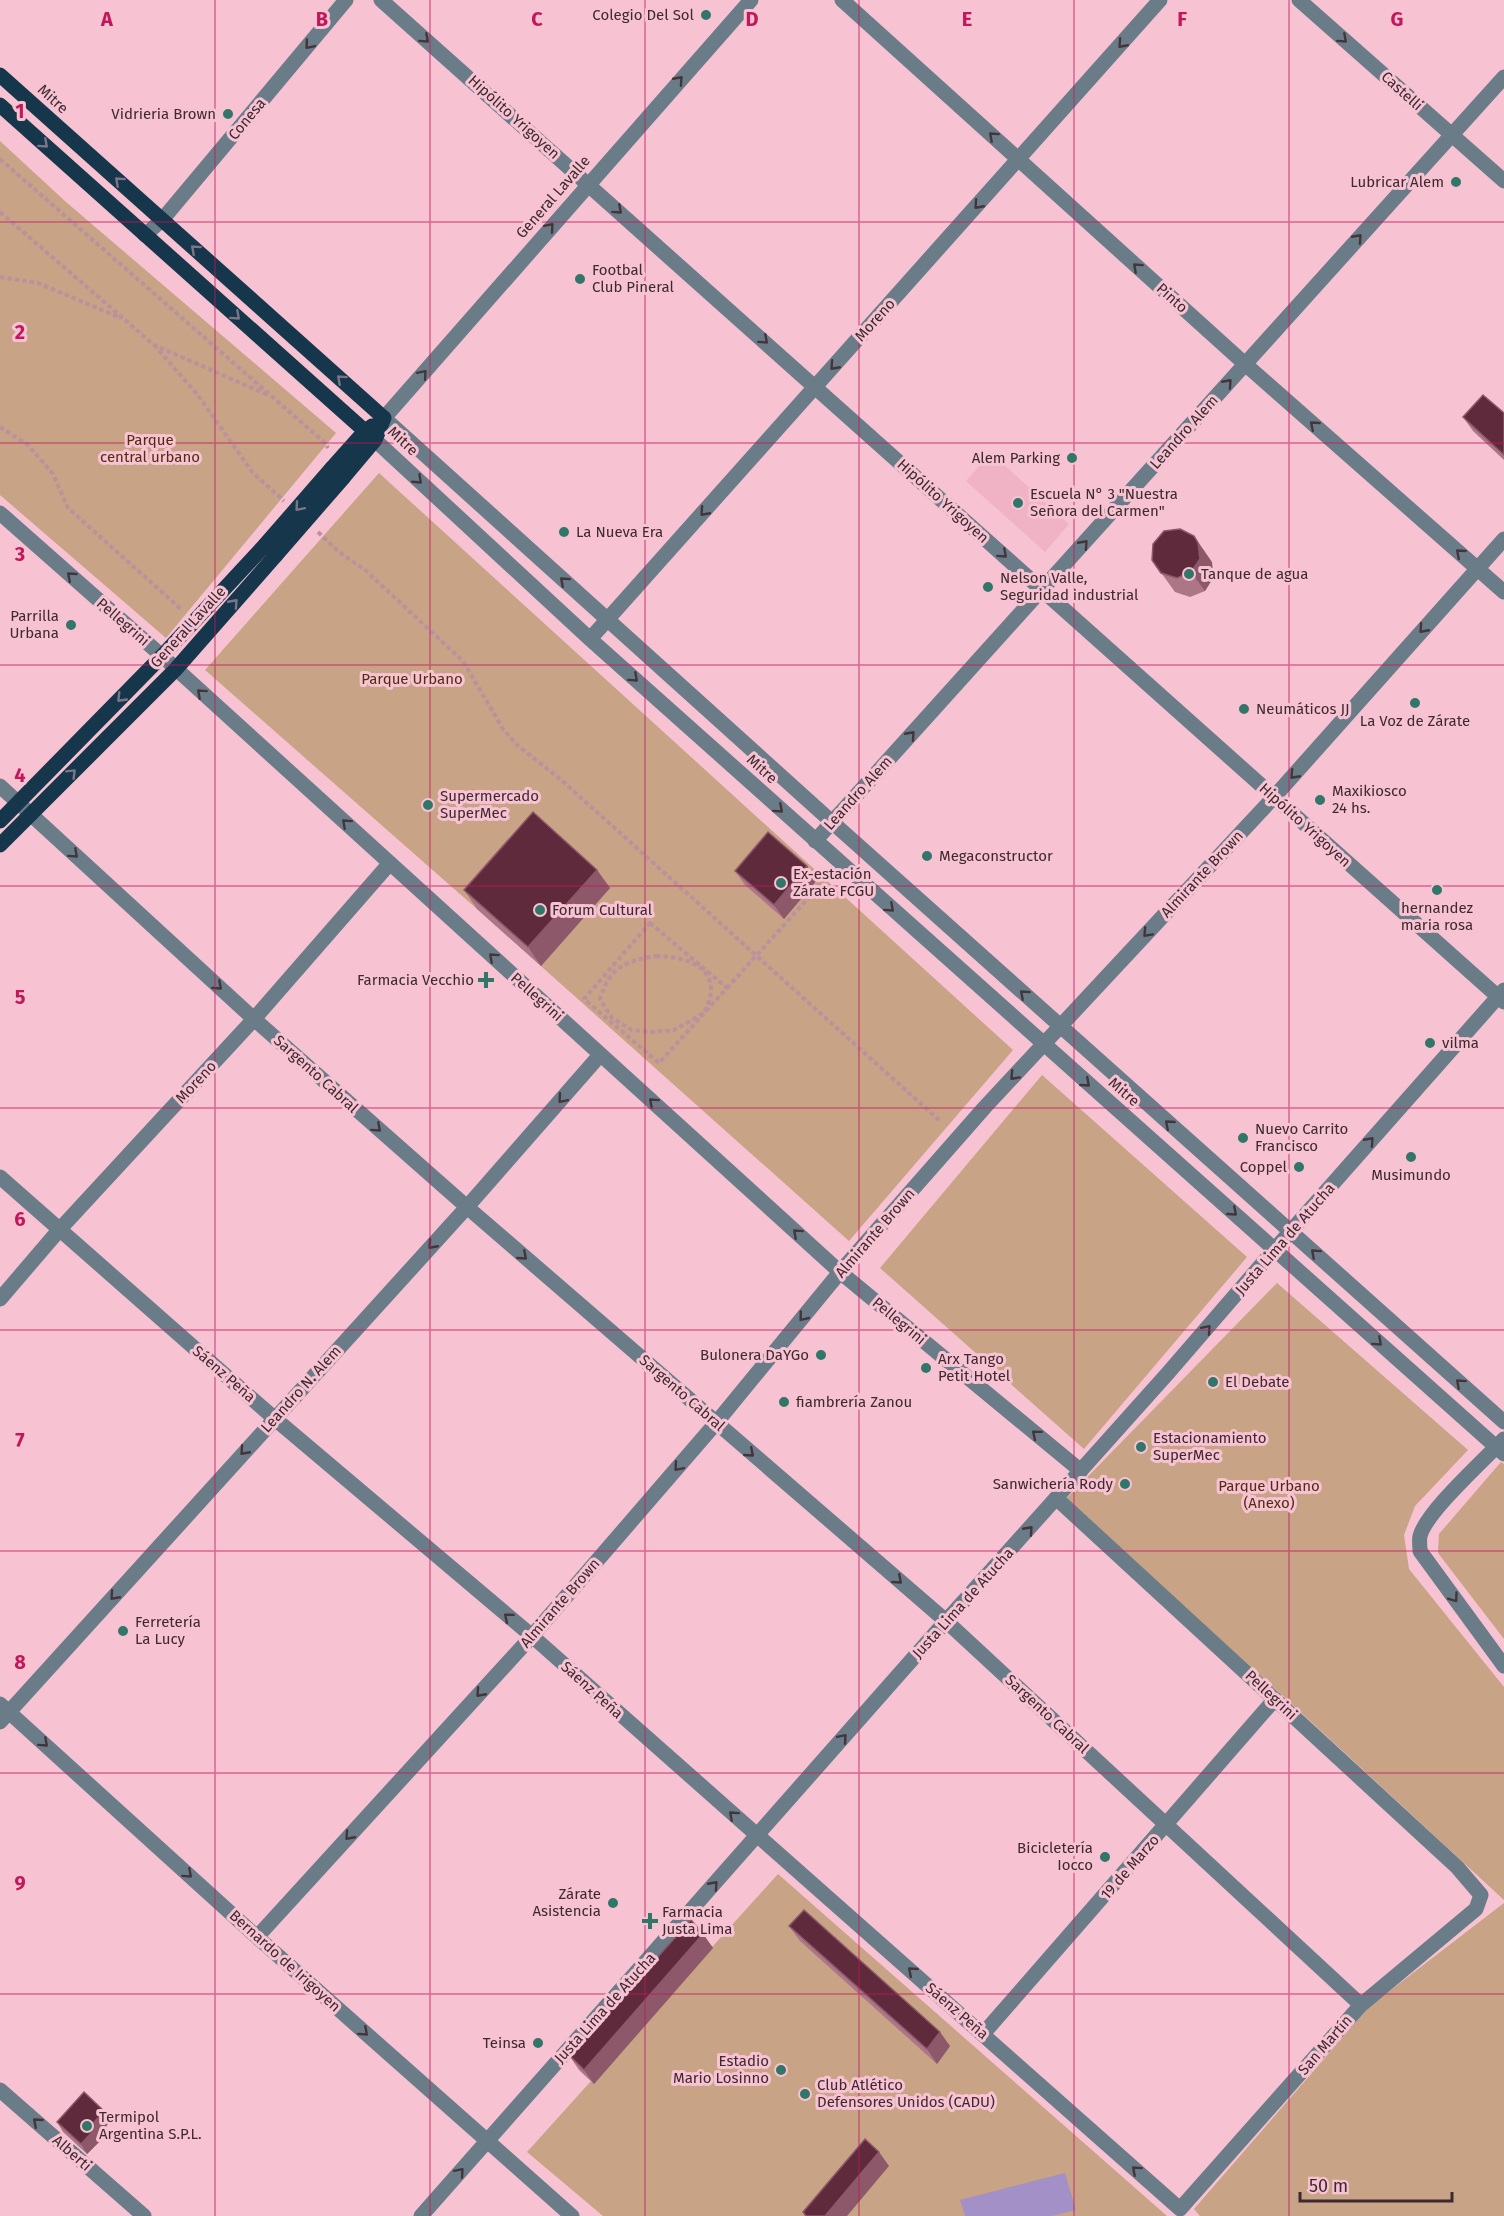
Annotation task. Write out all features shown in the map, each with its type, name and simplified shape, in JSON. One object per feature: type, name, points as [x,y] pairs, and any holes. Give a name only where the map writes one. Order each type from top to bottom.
[{"type":"main road","name":"Mitre","points":[[0,75],[384,418]]},
{"type":"main road","name":"Mitre","points":[[0,105],[370,436]]},
{"type":"main road","name":"General Lavalle","points":[[0,845],[175,670],[271,550],[384,418]]},
{"type":"main road","name":"General Lavalle","points":[[0,821],[194,621],[271,550]]},
{"type":"street","name":"Conesa","points":[[145,235],[162,220],[346,0]]},
{"type":"street","name":"Hipólito Yrigoyen","points":[[381,0],[1274,797],[1502,997]]},
{"type":"street","name":"General Lavalle","points":[[384,418],[751,0]]},
{"type":"street","name":"Pinto","points":[[842,0],[1245,364],[1504,592]]},
{"type":"street","name":"Moreno","points":[[591,639],[1160,0]]},
{"type":"street","name":"Castelli","points":[[1299,0],[1504,181]]},
{"type":"street","name":"Leandro Alem","points":[[815,841],[1504,78]]},
{"type":"street","name":"Mitre","points":[[384,418],[1059,1026],[1504,1422]]},
{"type":"street","name":"Mitre","points":[[370,436],[591,639],[1043,1045],[1501,1447]]},
{"type":"street","name":"Pellegrini","points":[[0,513],[390,862],[840,1272],[1081,1471]]},
{"type":"street","name":"Almirante Brown","points":[[257,1937],[532,1636],[716,1423],[840,1272],[985,1107],[1274,797],[1504,538]]},
{"type":"street","name":"Sargento Cabral","points":[[0,786],[254,1019],[466,1207],[946,1621],[1360,2004]]},
{"type":"street","name":"Moreno","points":[[0,1299],[60,1229],[254,1019],[390,862]]},
{"type":"street","name":"Justa Lima de Atucha","points":[[421,2216],[1168,1373],[1275,1249],[1502,997]]},
{"type":"street","name":"Leandro N. Alem","points":[[3,1713],[466,1207],[600,1055]]},
{"type":"street","name":"Sáenz Peña","points":[[0,1177],[274,1418],[532,1636],[1180,2209]]},
{"type":"street","points":[[1501,1447],[1456,1488],[1428,1522],[1420,1535],[1420,1551],[1504,1666]]},
{"type":"street","name":"Pellegrini","points":[[1056,1498],[1457,1867],[1481,1895]]},
{"type":"street","name":"19 de Marzo","points":[[983,2034],[1275,1699]]},
{"type":"street","name":"Bernardo de Irigoyen","points":[[3,1713],[572,2216]]},
{"type":"street","name":"San Martín","points":[[1180,2209],[1360,2004],[1476,1909],[1481,1895]]},
{"type":"street","name":"Alberti","points":[[0,2090],[144,2216]]},
{"type":"path","points":[[0,159],[324,442],[338,470]]},
{"type":"path","points":[[0,212],[154,345],[197,394],[253,473],[288,505]]},
{"type":"path","points":[[0,277],[38,283],[126,321]]},
{"type":"path","points":[[154,345],[272,396]]},
{"type":"path","points":[[0,426],[28,445],[53,474],[68,508],[194,621]]},
{"type":"path","points":[[315,529],[338,551],[366,570],[463,661],[503,729],[517,745],[559,778],[940,1121]]},
{"type":"path","points":[[727,988],[650,922],[584,999],[659,1063],[704,1013],[727,988],[822,883]]},
{"type":"path","points":[[656,956],[679,957],[699,966],[707,977],[711,989],[704,1013],[674,1030],[652,1032],[632,1030],[612,1018],[600,999],[605,982],[618,968],[636,959],[656,956]]},
{"type":"shaded area","name":"Escuela N° 3 \"Nuestra Señora del Carmen\"","points":[[991,453],[1069,524],[1045,552],[966,481]]},
{"type":"shaded area","points":[[1065,2173],[1076,2210],[1052,2216],[965,2216],[960,2200]]},
{"type":"green space","name":"Parque central urbano","points":[[0,141],[66,202],[336,433],[166,638],[0,495]]},
{"type":"green space","name":"Parque Urbano","points":[[379,473],[1013,1050],[849,1241],[205,670]]},
{"type":"green space","points":[[1042,1075],[1247,1257],[1084,1449],[880,1268]]},
{"type":"green space","name":"Parque Urbano (Anexo)","points":[[1277,1283],[1468,1450],[1415,1506],[1404,1535],[1409,1569],[1504,1687],[1504,1900],[1281,1694],[1062,1503]]},
{"type":"green space","points":[[1501,1462],[1504,1464],[1504,1639],[1438,1553],[1439,1534]]},
{"type":"green space","name":"Club Atlético Defensores Unidos (CADU)","points":[[778,1874],[1167,2216],[603,2216],[527,2152]]},
{"type":"green space","points":[[1504,1903],[1504,2216],[1200,2216],[1194,2209],[1370,2006]]},
{"type":"building","points":[[1483,395],[1504,413],[1504,455],[1463,417]]},
{"type":"building","points":[[1180,529],[1194,536],[1198,543],[1200,559],[1191,572],[1177,578],[1161,573],[1152,560],[1153,544],[1164,531]]},
{"type":"building","name":"Forum Cultural","points":[[533,812],[597,870],[528,947],[464,890]]},
{"type":"building","name":"Ex-estación Zárate FCGU","points":[[768,832],[807,866],[774,905],[735,871]]},
{"type":"building","points":[[804,1910],[940,2032],[927,2049],[789,1926]]},
{"type":"building","points":[[691,1920],[703,1934],[584,2070],[569,2055]]},
{"type":"building","points":[[84,2092],[104,2111],[89,2128],[93,2131],[81,2144],[57,2122]]},
{"type":"building","points":[[865,2139],[879,2152],[825,2216],[806,2216],[803,2212]]},
{"type":"place","name":"Colegio Del Sol","points":[[706,15]]},
{"type":"place","name":"Vidrieria Brown","points":[[228,114]]},
{"type":"place","name":"Lubricar Alem","points":[[1456,182]]},
{"type":"place","name":"Footbal Club Pineral","points":[[580,279]]},
{"type":"place","name":"Alem Parking","points":[[1072,458]]},
{"type":"place","name":"Escuela N° 3 \"Nuestra Señora del Carmen\"","points":[[1018,503]]},
{"type":"place","name":"La Nueva Era","points":[[564,532]]},
{"type":"place","name":"Tanque de agua","points":[[1189,574]]},
{"type":"place","name":"Nelson Valle, Seguridad industrial","points":[[988,587]]},
{"type":"place","name":"Parrilla Urbana","points":[[71,625]]},
{"type":"place","name":"La Voz de Zárate","points":[[1415,703]]},
{"type":"place","name":"Neumáticos JJ","points":[[1244,709]]},
{"type":"place","name":"Maxikiosco 24 hs.","points":[[1320,800]]},
{"type":"place","name":"Supermercado SuperMec","points":[[428,805]]},
{"type":"place","name":"Megaconstructor","points":[[927,856]]},
{"type":"place","name":"Ex-estación Zárate FCGU","points":[[781,883]]},
{"type":"place","name":"hernandez maria rosa","points":[[1437,890]]},
{"type":"place","name":"Forum Cultural","points":[[540,910]]},
{"type":"place","name":"Farmacia Vecchio","points":[[486,980]]},
{"type":"place","name":"vilma","points":[[1430,1043]]},
{"type":"place","name":"Nuevo Carrito Francisco","points":[[1243,1138]]},
{"type":"place","name":"Musimundo","points":[[1411,1157]]},
{"type":"place","name":"Coppel","points":[[1299,1167]]},
{"type":"place","name":"Bulonera DaYGo","points":[[821,1355]]},
{"type":"place","name":"Arx Tango Petit Hotel","points":[[926,1368]]},
{"type":"place","name":"El Debate","points":[[1213,1382]]},
{"type":"place","name":"fiambrería Zanou","points":[[784,1402]]},
{"type":"place","name":"Estacionamiento SuperMec","points":[[1141,1447]]},
{"type":"place","name":"Sanwichería Rody","points":[[1125,1484]]},
{"type":"place","name":"Ferretería La Lucy","points":[[123,1631]]},
{"type":"place","name":"Bicicletería Iocco","points":[[1105,1857]]},
{"type":"place","name":"Zárate Asistencia","points":[[613,1903]]},
{"type":"place","name":"Farmacia Justa Lima","points":[[650,1921]]},
{"type":"place","name":"Teinsa","points":[[538,2043]]},
{"type":"place","name":"Estadio Mario Losinno","points":[[781,2070]]},
{"type":"place","name":"Club Atlético Defensores Unidos (CADU)","points":[[805,2094]]},
{"type":"place","name":"Termipol Argentina S.P.L.","points":[[87,2126]]}]
